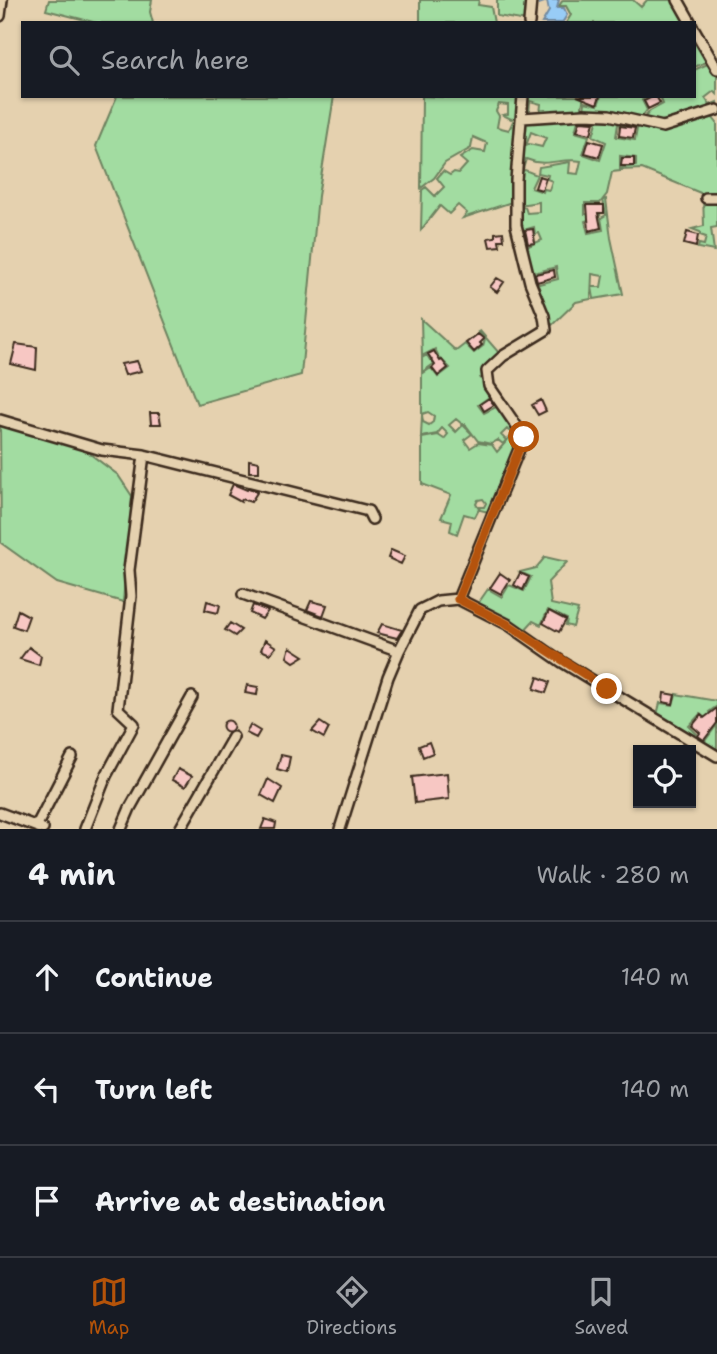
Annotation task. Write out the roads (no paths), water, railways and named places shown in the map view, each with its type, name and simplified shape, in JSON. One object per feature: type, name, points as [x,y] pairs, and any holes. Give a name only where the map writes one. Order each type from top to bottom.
[{"type":"street","points":[[0,16],[2,0]]},
{"type":"street","points":[[529,21],[531,0]]},
{"type":"street","points":[[678,0],[690,21]]},
{"type":"street","points":[[696,32],[717,69]]},
{"type":"street","points":[[458,599],[524,437],[489,386],[487,371],[503,356],[546,330],[544,316],[530,282],[516,225],[516,180],[523,98]]},
{"type":"street","points":[[522,118],[584,114],[663,127],[717,110]]},
{"type":"street","points":[[706,198],[717,198]]},
{"type":"street","points":[[0,420],[102,450],[144,455],[368,511],[372,519]]},
{"type":"street","points":[[85,829],[106,776],[134,724],[118,709],[131,596],[129,570],[144,455]]},
{"type":"street","points":[[243,594],[399,650]]},
{"type":"street","points":[[340,829],[399,650],[420,610],[438,601],[458,599],[509,625],[562,662],[717,756]]},
{"type":"street","points":[[121,829],[192,697]]},
{"type":"street","points":[[180,829],[233,737]]},
{"type":"street","points":[[0,813],[40,827],[72,757]]},
{"type":"water","points":[[540,0],[559,0],[557,8],[564,8],[567,15],[563,21],[543,21],[549,11],[547,1],[539,4]]}]
